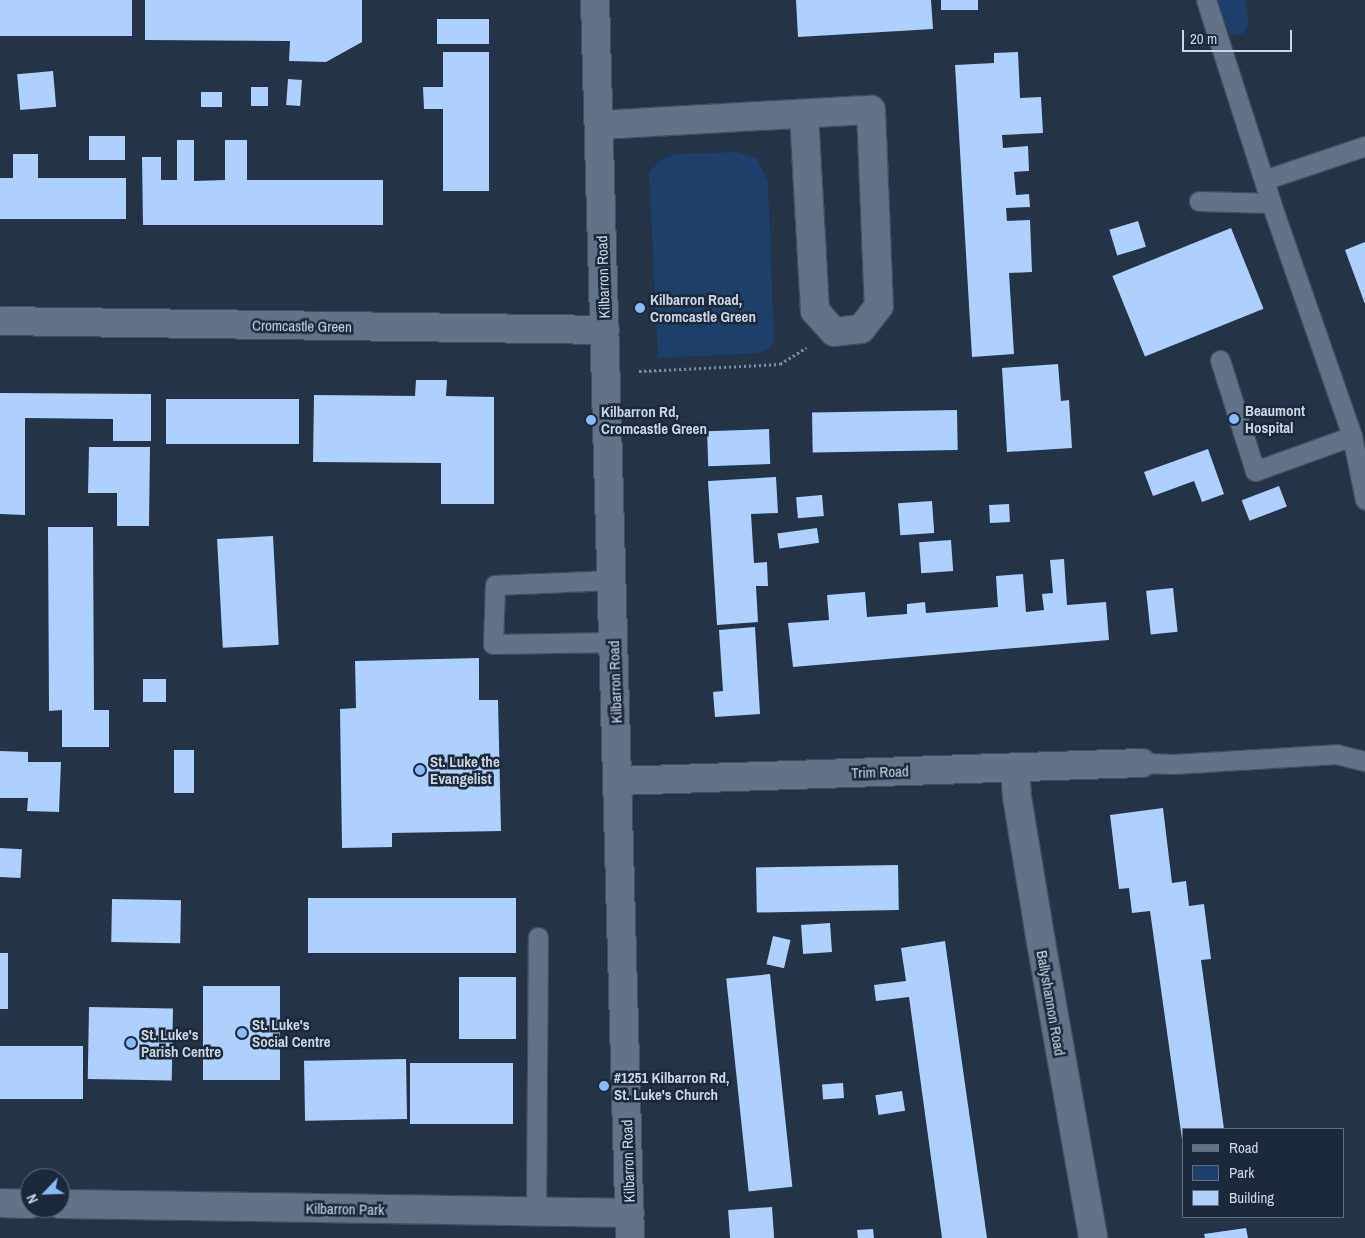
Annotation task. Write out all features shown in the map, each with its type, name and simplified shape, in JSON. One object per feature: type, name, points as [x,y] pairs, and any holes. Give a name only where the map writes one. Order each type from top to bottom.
[{"type":"street","name":"Kilbarron Road","points":[[595,0],[630,1225]]},
{"type":"street","points":[[599,125],[871,110],[879,306],[862,329],[834,332],[815,311],[804,115]]},
{"type":"street","name":"Cromcastle Green","points":[[0,321],[605,330]]},
{"type":"street","name":"Trim Road","points":[[618,781],[1142,763]]},
{"type":"street","name":"Ballyshannon Road","points":[[1015,768],[1017,797],[1037,922],[1093,1238]]},
{"type":"street","points":[[0,1203],[20,1204]]},
{"type":"street","name":"Kilbarron Park","points":[[70,1204],[536,1211],[630,1225]]},
{"type":"lane","points":[[1206,0],[1271,203],[1352,436],[1365,500]]},
{"type":"lane","points":[[1264,180],[1365,146]]},
{"type":"lane","points":[[1200,201],[1271,203]]},
{"type":"lane","points":[[1220,360],[1255,471],[1352,436]]},
{"type":"lane","points":[[612,580],[495,585],[493,644],[614,642]]},
{"type":"lane","points":[[1142,763],[1174,764],[1336,754],[1365,761]]},
{"type":"lane","points":[[536,1211],[538,937]]},
{"type":"path","points":[[606,373],[780,364],[834,332]]},
{"type":"green space","points":[[1215,0],[1245,0],[1249,22],[1244,33],[1230,35]]},
{"type":"green space","points":[[738,152],[757,158],[768,182],[774,339],[770,348],[759,353],[658,358],[649,172],[661,160],[675,154]]},
{"type":"building","points":[[0,0],[132,0],[132,36],[0,36]]},
{"type":"building","points":[[145,0],[362,0],[362,42],[326,62],[289,61],[290,41],[145,40]]},
{"type":"building","points":[[796,0],[931,0],[933,29],[798,37]]},
{"type":"building","points":[[941,0],[978,0],[978,10],[941,10]]},
{"type":"building","points":[[437,19],[489,19],[489,44],[437,44]]},
{"type":"building","points":[[443,52],[489,52],[489,191],[443,191],[443,109],[424,109],[423,87],[443,87]]},
{"type":"building","points":[[1018,52],[1020,98],[1041,97],[1043,133],[1002,135],[1003,148],[1028,146],[1029,171],[1014,172],[1016,195],[1029,194],[1030,207],[1006,208],[1007,221],[1030,220],[1032,272],[1009,273],[1014,354],[972,357],[955,65],[994,63],[994,53]]},
{"type":"building","points":[[53,71],[56,107],[20,110],[17,74]]},
{"type":"building","points":[[288,79],[302,80],[300,106],[286,105]]},
{"type":"building","points":[[251,87],[268,87],[268,106],[251,106]]},
{"type":"building","points":[[201,92],[222,92],[222,107],[201,107]]},
{"type":"building","points":[[89,136],[125,136],[125,160],[89,160]]},
{"type":"building","points":[[177,140],[194,140],[194,181],[225,180],[225,140],[247,140],[247,180],[383,180],[383,225],[143,225],[142,157],[161,157],[161,180],[177,180]]},
{"type":"building","points":[[13,154],[38,154],[38,178],[126,178],[126,219],[0,219],[0,178],[13,178]]},
{"type":"building","points":[[1138,221],[1146,247],[1117,256],[1109,230]]},
{"type":"building","points":[[1231,228],[1264,309],[1145,357],[1112,276]]},
{"type":"building","points":[[1365,242],[1365,304],[1345,250]]},
{"type":"building","points":[[1058,364],[1061,401],[1069,400],[1072,448],[1007,452],[1002,368]]},
{"type":"building","points":[[416,380],[447,380],[446,396],[494,397],[494,504],[441,504],[441,463],[313,462],[314,395],[415,396]]},
{"type":"building","points":[[0,393],[151,394],[151,441],[113,441],[113,419],[25,418],[25,515],[0,514]]},
{"type":"building","points":[[166,399],[299,399],[299,444],[166,444]]},
{"type":"building","points":[[957,410],[958,450],[813,453],[812,413]]},
{"type":"building","points":[[769,429],[770,464],[708,466],[707,431]]},
{"type":"building","points":[[89,447],[150,447],[149,526],[117,526],[117,493],[88,493]]},
{"type":"building","points":[[1208,449],[1224,494],[1202,502],[1194,481],[1153,496],[1144,472]]},
{"type":"building","points":[[776,477],[778,513],[751,514],[754,563],[767,562],[768,586],[756,586],[758,622],[717,625],[708,481]]},
{"type":"building","points":[[1279,486],[1287,507],[1250,521],[1242,500]]},
{"type":"building","points":[[822,495],[824,516],[798,518],[796,497]]},
{"type":"building","points":[[932,501],[934,533],[900,535],[898,503]]},
{"type":"building","points":[[1009,504],[1010,522],[990,523],[989,505]]},
{"type":"building","points":[[48,527],[93,527],[94,710],[109,710],[109,747],[62,747],[62,710],[49,711]]},
{"type":"building","points":[[817,528],[819,543],[779,548],[777,534]]},
{"type":"building","points":[[273,536],[279,645],[223,648],[217,539]]},
{"type":"building","points":[[951,540],[953,571],[921,573],[919,542]]},
{"type":"building","points":[[1064,559],[1067,605],[1106,602],[1109,640],[793,667],[788,623],[829,620],[827,595],[865,592],[867,617],[907,614],[907,604],[925,602],[926,613],[998,607],[996,576],[1023,574],[1026,612],[1044,610],[1042,594],[1053,593],[1050,560]]},
{"type":"building","points":[[1173,588],[1178,632],[1151,635],[1146,591]]},
{"type":"building","points":[[755,627],[760,714],[715,717],[713,692],[723,691],[719,630]]},
{"type":"building","name":"St. Luke the Evangelist","points":[[479,658],[479,700],[498,700],[501,831],[392,833],[392,847],[342,848],[340,709],[356,708],[355,661]]},
{"type":"building","points":[[143,679],[166,679],[166,702],[143,702]]},
{"type":"building","points":[[174,750],[194,750],[194,793],[174,793]]},
{"type":"building","points":[[0,751],[28,752],[28,762],[61,762],[59,812],[27,811],[28,798],[0,798]]},
{"type":"building","points":[[1163,808],[1172,883],[1186,881],[1189,906],[1204,904],[1211,959],[1201,960],[1224,1128],[1182,1128],[1182,1139],[1150,911],[1132,913],[1129,888],[1119,889],[1110,815]]},
{"type":"building","points":[[0,848],[22,849],[20,878],[0,877]]},
{"type":"building","points":[[898,865],[899,910],[757,912],[756,867]]},
{"type":"building","points":[[308,898],[516,898],[516,953],[308,953]]},
{"type":"building","points":[[112,899],[181,900],[180,943],[111,942]]},
{"type":"building","points":[[830,923],[832,952],[803,954],[801,925]]},
{"type":"building","points":[[773,936],[791,940],[784,968],[766,964]]},
{"type":"building","points":[[945,941],[987,1238],[942,1238],[909,997],[876,1001],[874,985],[906,981],[901,948]]},
{"type":"building","points":[[0,953],[8,953],[8,1009],[0,1009]]},
{"type":"building","points":[[770,974],[792,1187],[749,1191],[726,979]]},
{"type":"building","points":[[459,977],[516,977],[516,1039],[459,1039]]},
{"type":"building","name":"St. Luke's Social Centre","points":[[203,986],[280,986],[280,1080],[203,1080]]},
{"type":"building","name":"St. Luke's Parish Centre","points":[[89,1007],[173,1008],[172,1080],[88,1079]]},
{"type":"building","points":[[0,1046],[83,1046],[83,1099],[0,1099]]},
{"type":"building","points":[[406,1059],[407,1119],[305,1121],[304,1061]]},
{"type":"building","points":[[410,1063],[513,1063],[513,1124],[410,1124]]},
{"type":"building","points":[[843,1083],[844,1098],[823,1099],[822,1084]]},
{"type":"building","points":[[902,1091],[905,1111],[878,1115],[875,1095]]},
{"type":"building","points":[[772,1207],[774,1238],[730,1238],[728,1210]]},
{"type":"building","points":[[1246,1228],[1248,1238],[1205,1238],[1204,1234]]},
{"type":"building","points":[[873,1229],[874,1238],[858,1238],[857,1230]]},
{"type":"place","name":"Kilbarron Road, Cromcastle Green","points":[[640,308]]},
{"type":"place","name":"Beaumont Hospital","points":[[1234,419]]},
{"type":"place","name":"Kilbarron Rd, Cromcastle Green","points":[[591,420]]},
{"type":"place","name":"St. Luke the Evangelist","points":[[420,770]]},
{"type":"place","name":"St. Luke's Social Centre","points":[[242,1033]]},
{"type":"place","name":"St. Luke's Parish Centre","points":[[131,1043]]},
{"type":"place","name":"#1251 Kilbarron Rd, St. Luke's Church","points":[[604,1086]]}]
